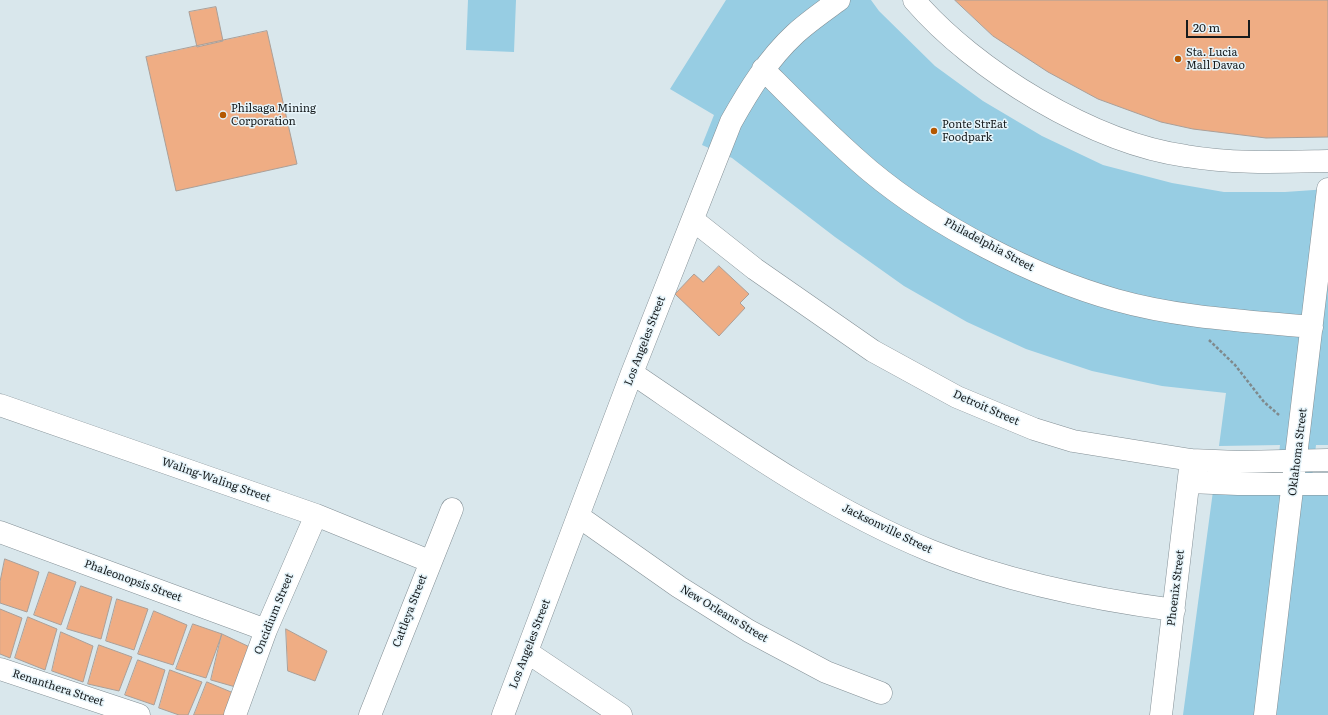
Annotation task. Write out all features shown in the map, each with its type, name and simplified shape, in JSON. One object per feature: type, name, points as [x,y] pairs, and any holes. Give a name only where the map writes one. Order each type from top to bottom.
[{"type":"street","name":"Los Angeles Street","points":[[504,715],[632,373],[731,122],[763,69],[795,34],[839,0]]},
{"type":"street","points":[[914,0],[950,36],[1008,80],[1091,127],[1134,144],[1184,156],[1233,162],[1328,161]]},
{"type":"street","name":"Philadelphia Street","points":[[763,69],[871,171],[924,210],[974,240],[1015,262],[1066,283],[1116,300],[1162,310],[1195,314],[1318,320]]},
{"type":"street","name":"Oklahoma Street","points":[[1265,715],[1300,428],[1318,320],[1328,189]]},
{"type":"street","name":"Detroit Street","points":[[693,220],[755,270],[873,351],[957,397],[1034,429],[1073,441],[1191,460],[1238,462],[1328,460]]},
{"type":"street","name":"Jacksonville Street","points":[[632,373],[793,480],[856,515],[931,551],[1058,590],[1120,603],[1174,610]]},
{"type":"street","name":"Waling-Waling Street","points":[[0,405],[316,515],[429,561]]},
{"type":"street","name":"Phoenix Street","points":[[1161,715],[1191,460]]},
{"type":"street","points":[[1189,482],[1328,484]]},
{"type":"street","name":"Cattleya Street","points":[[370,715],[429,561],[452,508]]},
{"type":"street","name":"Oncidium Street","points":[[235,715],[266,630],[316,515]]},
{"type":"street","name":"New Orleans Street","points":[[578,516],[679,587],[750,631],[826,672],[882,693]]},
{"type":"street","name":"Phaleonopsis Street","points":[[0,532],[266,630]]},
{"type":"street","points":[[527,652],[621,715]]},
{"type":"street","name":"Renanthera Street","points":[[0,670],[112,711],[138,715]]},
{"type":"path","points":[[1195,314],[1204,335],[1235,365],[1264,402],[1279,415],[1300,428]]},
{"type":"shaded area","points":[[468,0],[516,0],[514,52],[466,50]]},
{"type":"shaded area","points":[[726,0],[871,0],[879,11],[935,66],[983,101],[1042,136],[1103,165],[1172,183],[1224,192],[1285,192],[1328,189],[1328,445],[1316,445],[1310,493],[1328,493],[1328,715],[1183,715],[1213,491],[1275,492],[1280,445],[1219,446],[1226,393],[1162,386],[1092,371],[1026,349],[967,322],[904,286],[835,237],[732,158],[702,145],[714,115],[670,89]]},
{"type":"building","name":"Sta. Lucia Mall Davao","points":[[955,0],[1328,0],[1328,137],[1266,138],[1193,129],[1161,122],[1098,99],[1048,72],[993,36]]},
{"type":"building","points":[[216,7],[223,41],[197,47],[189,12]]},
{"type":"building","points":[[267,31],[297,164],[176,191],[146,57]]},
{"type":"building","points":[[719,266],[749,294],[740,303],[745,308],[719,336],[675,294],[694,274],[703,282]]},
{"type":"building","points":[[5,559],[39,572],[27,612],[0,603],[0,582]]},
{"type":"building","points":[[49,572],[76,582],[61,625],[34,615]]},
{"type":"building","points":[[81,586],[112,597],[101,639],[67,629]]},
{"type":"building","points":[[117,599],[148,609],[134,650],[106,641]]},
{"type":"building","points":[[0,609],[22,618],[10,658],[0,654]]},
{"type":"building","points":[[154,611],[187,625],[173,665],[138,654]]},
{"type":"building","points":[[28,617],[57,629],[45,670],[15,658]]},
{"type":"building","points":[[193,624],[222,634],[206,678],[176,669]]},
{"type":"building","points":[[286,629],[327,651],[315,681],[288,671]]},
{"type":"building","points":[[61,632],[93,646],[83,682],[52,671]]},
{"type":"building","points":[[222,634],[254,649],[239,688],[211,680]]},
{"type":"building","points":[[99,645],[132,657],[119,691],[88,684]]},
{"type":"building","points":[[138,660],[165,670],[154,705],[125,695]]},
{"type":"building","points":[[170,670],[202,682],[188,715],[179,715],[159,708]]},
{"type":"building","points":[[207,682],[236,694],[227,715],[194,715]]},
{"type":"place","name":"Sta. Lucia Mall Davao","points":[[1178,59]]},
{"type":"place","name":"Philsaga Mining Corporation","points":[[223,115]]},
{"type":"place","name":"Ponte StrEat Foodpark","points":[[934,131]]}]
